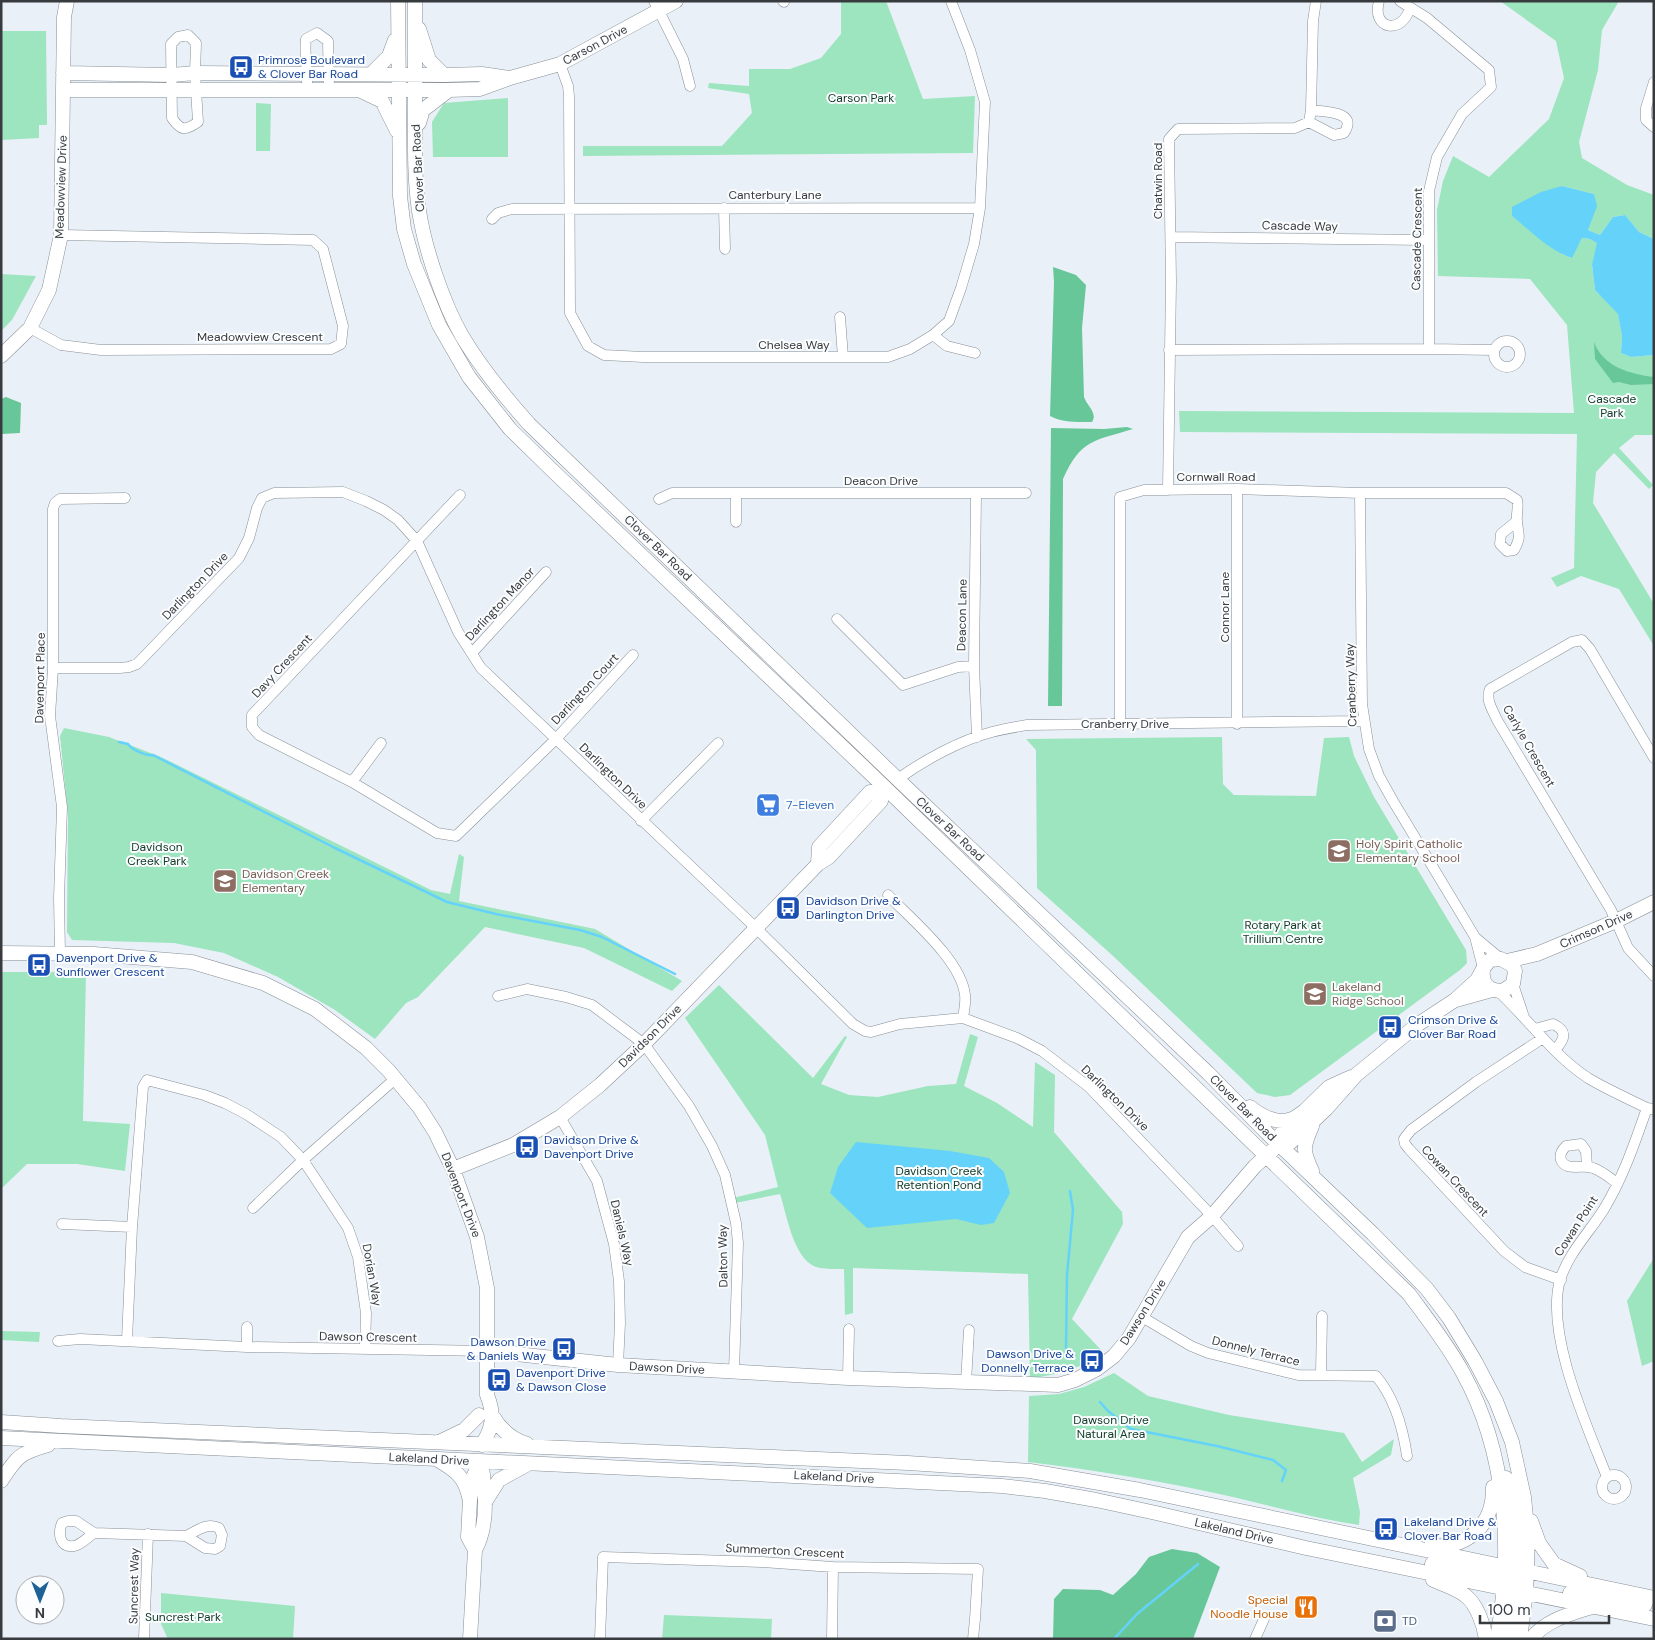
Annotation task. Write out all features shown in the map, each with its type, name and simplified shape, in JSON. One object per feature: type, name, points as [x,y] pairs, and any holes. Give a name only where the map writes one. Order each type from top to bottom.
[{"type":"main road","name":"Meadowview Drive","points":[[1,356],[30,328],[49,290],[61,235],[64,17],[67,1]]},
{"type":"main road","name":"Clover Bar Road","points":[[398,1],[400,196],[404,229],[414,264],[439,325],[455,355],[484,398],[510,429],[884,792],[1409,1294],[1439,1334],[1463,1374],[1480,1410],[1501,1488],[1516,1579],[1520,1639]]},
{"type":"main road","name":"Clover Bar Road","points":[[415,1],[415,138],[419,211],[436,274],[462,336],[504,396],[530,424],[898,780],[1281,1143],[1427,1289],[1449,1318],[1496,1401],[1512,1442],[1524,1497],[1528,1538],[1497,1639]]},
{"type":"main road","name":"Carson Drive","points":[[172,82],[196,90],[480,89],[510,78],[560,64],[656,6],[676,1]]},
{"type":"main road","points":[[415,17],[429,60],[444,75]]},
{"type":"main road","points":[[372,73],[390,56],[398,30]]},
{"type":"main road","points":[[63,73],[172,82]]},
{"type":"main road","name":"Carson Drive","points":[[172,82],[195,73],[482,74],[510,78]]},
{"type":"main road","points":[[63,90],[172,82]]},
{"type":"main road","points":[[358,89],[382,101],[399,136]]},
{"type":"main road","points":[[415,138],[423,110],[449,90]]},
{"type":"main road","points":[[884,792],[898,780]]},
{"type":"main road","name":"Davidson Drive","points":[[453,1169],[513,1145],[560,1117],[600,1085],[644,1044],[755,927],[818,864],[819,847],[870,792],[884,792]]},
{"type":"main road","name":"Crimson Drive","points":[[1504,960],[1538,954],[1616,921],[1654,902]]},
{"type":"main road","name":"Davenport Drive","points":[[1,953],[94,954],[192,962],[263,984],[315,1009],[366,1048],[395,1078],[419,1107],[435,1132],[453,1169],[477,1237],[487,1288],[487,1395],[481,1406],[486,1415],[478,1425],[482,1445]]},
{"type":"main road","name":"Crimson Drive","points":[[1514,981],[1526,964],[1538,954]]},
{"type":"main road","points":[[1281,1143],[1290,1142],[1310,1115],[1356,1074],[1416,1025],[1455,1000],[1477,980],[1490,960],[1504,960],[1515,971],[1514,981],[1506,990],[1455,1000]]},
{"type":"main road","points":[[1483,969],[1482,978],[1485,984],[1495,991]]},
{"type":"main road","points":[[1208,1073],[1264,1116],[1284,1120],[1310,1115]]},
{"type":"main road","points":[[1310,1115],[1304,1147],[1306,1159],[1317,1180]]},
{"type":"main road","name":"Dawson Drive","points":[[488,1351],[618,1365],[734,1372],[1058,1385],[1075,1380],[1096,1369],[1114,1356],[1129,1338],[1188,1237],[1212,1216],[1255,1166],[1281,1143]]},
{"type":"main road","points":[[435,1443],[464,1430],[486,1415],[511,1437],[523,1443],[542,1448]]},
{"type":"main road","name":"Lakeland Drive","points":[[1,1422],[521,1448],[898,1463],[1030,1471],[1140,1490],[1398,1544],[1516,1579],[1593,1607],[1654,1619]]},
{"type":"main road","name":"Lakeland Drive","points":[[1,1438],[1002,1486],[1096,1500],[1344,1556],[1407,1568],[1606,1588],[1654,1598]]},
{"type":"main road","points":[[1,1481],[16,1459],[21,1455],[30,1450],[60,1442]]},
{"type":"main road","points":[[435,1443],[456,1447],[481,1462],[485,1502],[481,1538],[475,1550],[470,1639]]},
{"type":"main road","points":[[1398,1544],[1439,1547],[1465,1539],[1481,1527],[1493,1503],[1490,1443]]},
{"type":"main road","points":[[437,1460],[467,1452],[482,1445],[496,1454],[523,1464]]},
{"type":"main road","points":[[475,1550],[468,1537],[470,1500],[474,1475],[481,1462],[501,1451],[521,1448]]},
{"type":"main road","points":[[437,1460],[454,1470],[464,1480],[470,1500]]},
{"type":"main road","points":[[485,1502],[498,1480],[523,1464]]},
{"type":"main road","points":[[1524,1497],[1534,1530],[1545,1553],[1554,1564],[1606,1588]]},
{"type":"main road","points":[[1344,1556],[1403,1560],[1516,1579],[1580,1594],[1654,1606]]},
{"type":"main road","points":[[1407,1568],[1467,1596],[1485,1628],[1486,1639]]},
{"type":"main road","points":[[1508,1639],[1516,1579]]},
{"type":"main road","points":[[1531,1639],[1548,1624],[1593,1607]]},
{"type":"street","name":"Chelsea Way","points":[[560,64],[568,86],[569,96],[570,313],[588,346],[604,355],[643,357],[888,357],[910,349],[933,335],[949,321],[974,244],[980,208],[985,102],[970,50],[951,1]]},
{"type":"street","points":[[1311,110],[1340,113],[1348,123],[1347,128],[1344,133],[1334,135],[1309,122],[1311,110],[1313,21],[1316,1]]},
{"type":"street","points":[[1380,1],[1377,11],[1378,17],[1385,25],[1395,26],[1404,21],[1410,8]]},
{"type":"street","name":"Cascade Crescent","points":[[1400,1],[1451,37],[1490,70],[1491,87],[1462,114],[1438,157],[1429,191],[1429,349]]},
{"type":"street","points":[[656,6],[683,59],[690,86]]},
{"type":"street","points":[[307,90],[306,39],[317,33],[328,41],[329,89]]},
{"type":"street","points":[[188,36],[196,43],[195,73],[198,122],[190,128],[184,129],[177,126],[172,118],[171,44],[178,37],[188,36]]},
{"type":"street","points":[[1654,82],[1646,108],[1646,120],[1654,127]]},
{"type":"street","name":"Chatwin Road","points":[[1168,490],[1171,238],[1169,139],[1178,128],[1295,128],[1309,122]]},
{"type":"street","points":[[724,208],[724,248]]},
{"type":"street","name":"Canterbury Lane","points":[[492,219],[498,213],[512,209],[980,208]]},
{"type":"street","name":"Meadowview Crescent","points":[[30,328],[61,345],[101,350],[330,349],[341,344],[343,326],[324,249],[313,240],[61,235]]},
{"type":"street","name":"Cascade Way","points":[[1171,238],[1429,240]]},
{"type":"street","points":[[840,317],[842,358]]},
{"type":"street","points":[[933,335],[946,346],[975,353]]},
{"type":"street","points":[[1169,350],[1494,350]]},
{"type":"street","name":"Cornwall Road","points":[[1120,724],[1120,497],[1144,490],[1237,489],[1360,493],[1506,492],[1517,500],[1519,506],[1517,521]]},
{"type":"street","name":"Connor Lane","points":[[1237,489],[1237,724]]},
{"type":"street","name":"Darlington Drive","points":[[53,668],[129,668],[138,664],[239,558],[249,538],[262,498],[274,493],[342,492],[366,501],[398,520],[417,541],[458,632],[481,668],[755,927],[853,1024],[865,1032],[871,1032],[900,1024],[963,1018],[1017,1038],[1042,1050],[1074,1074],[1122,1119],[1212,1216]]},
{"type":"street","name":"Deacon Drive","points":[[659,499],[672,493],[1026,493]]},
{"type":"street","name":"Cranberry Way","points":[[1360,493],[1362,704],[1369,749],[1379,776],[1393,801],[1475,937],[1483,969]]},
{"type":"street","points":[[736,494],[736,522]]},
{"type":"street","name":"Deacon Lane","points":[[976,494],[974,666],[977,737]]},
{"type":"street","name":"Davy Crescent","points":[[460,495],[252,715],[252,727],[260,735],[352,782],[437,833],[456,836],[556,739]]},
{"type":"street","name":"Davenport Place","points":[[60,954],[62,807],[50,716],[53,668],[53,517],[55,503],[60,499],[125,498]]},
{"type":"street","name":"Darlington Manor","points":[[472,652],[546,572]]},
{"type":"street","points":[[838,619],[903,685],[958,667],[974,666]]},
{"type":"street","name":"Carlyle Crescent","points":[[1616,921],[1497,720],[1488,701],[1490,689],[1572,642],[1582,640],[1590,648],[1654,758]]},
{"type":"street","name":"Darlington Court","points":[[556,739],[633,655]]},
{"type":"street","name":"Cranberry Drive","points":[[898,780],[910,770],[952,747],[991,732],[1027,725],[1364,721]]},
{"type":"street","points":[[352,782],[381,743]]},
{"type":"street","points":[[641,821],[718,743]]},
{"type":"street","points":[[888,895],[945,954],[956,969],[965,996],[963,1018]]},
{"type":"street","points":[[1616,921],[1628,948],[1654,976]]},
{"type":"street","name":"Cranberry Way","points":[[1475,937],[1504,960]]},
{"type":"street","points":[[1514,981],[1523,1015]]},
{"type":"street","name":"Dalton Way","points":[[498,996],[528,989],[592,1005],[644,1044],[689,1106],[706,1134],[725,1175],[736,1223],[738,1243],[734,1372]]},
{"type":"street","points":[[1495,991],[1523,1015],[1555,1050],[1588,1078],[1650,1108]]},
{"type":"street","points":[[1535,1029],[1553,1024],[1561,1028],[1563,1042],[1555,1050]]},
{"type":"street","name":"Cowan Crescent","points":[[1543,1038],[1476,1082],[1411,1130],[1404,1139],[1408,1149],[1504,1251],[1525,1267],[1560,1280]]},
{"type":"street","points":[[253,1208],[303,1160],[395,1078]]},
{"type":"street","name":"Dorian Way","points":[[132,1227],[143,1087],[147,1080],[204,1095],[225,1103],[246,1114],[281,1138],[303,1160],[348,1228],[358,1257],[366,1313],[365,1349]]},
{"type":"street","name":"Cowan Point","points":[[1607,1477],[1586,1424],[1562,1349],[1556,1312],[1558,1293],[1560,1280],[1566,1264],[1582,1237],[1604,1209],[1626,1168],[1650,1108]]},
{"type":"street","name":"Daniels Way","points":[[560,1117],[597,1182],[614,1244],[619,1281],[618,1365]]},
{"type":"street","points":[[1587,1167],[1593,1168],[1617,1183]]},
{"type":"street","points":[[1212,1216],[1238,1246]]},
{"type":"street","points":[[62,1224],[132,1227],[127,1340]]},
{"type":"street","points":[[1321,1375],[1322,1316]]},
{"type":"street","name":"Donnely Terrace","points":[[1142,1317],[1191,1346],[1208,1353],[1298,1375],[1376,1376],[1384,1385],[1390,1397],[1404,1437],[1407,1456]]},
{"type":"street","points":[[247,1327],[247,1348]]},
{"type":"street","points":[[848,1329],[848,1378]]},
{"type":"street","points":[[966,1382],[969,1330]]},
{"type":"street","name":"Dawson Crescent","points":[[58,1342],[80,1339],[127,1340],[247,1348],[488,1351]]},
{"type":"street","points":[[94,1533],[186,1536]]},
{"type":"street","name":"Suncrest Way","points":[[144,1639],[148,1534]]},
{"type":"street","name":"Summerton Crescent","points":[[600,1639],[603,1557],[762,1562],[833,1567],[978,1569],[976,1619],[973,1639]]},
{"type":"street","points":[[832,1639],[833,1567]]},
{"type":"street","points":[[1255,1639],[1264,1619]]},
{"type":"green space","name":"Carson Park","points":[[841,1],[886,1],[923,99],[975,96],[973,153],[583,156],[583,146],[722,146],[752,113],[749,94],[708,88],[709,83],[749,86],[749,69],[790,69],[821,58],[841,34]]},
{"type":"green space","name":"Cascade Park","points":[[1500,1],[1619,1],[1602,30],[1598,70],[1579,142],[1582,158],[1627,185],[1654,195],[1654,239],[1639,232],[1625,215],[1613,217],[1600,235],[1588,230],[1594,194],[1562,186],[1512,216],[1562,254],[1571,258],[1582,238],[1598,243],[1592,264],[1595,290],[1618,313],[1622,336],[1621,353],[1631,357],[1654,355],[1654,435],[1635,435],[1619,448],[1653,485],[1649,489],[1614,453],[1596,472],[1593,503],[1654,604],[1654,646],[1619,589],[1581,576],[1557,587],[1551,578],[1574,568],[1577,434],[1180,432],[1179,411],[1574,413],[1567,325],[1530,279],[1438,276],[1437,210],[1443,181],[1453,156],[1489,177],[1549,119],[1564,78],[1556,41]]},
{"type":"green space","points":[[1,31],[46,31],[47,125],[39,125],[39,138],[1,140]]},
{"type":"green space","points":[[508,98],[508,157],[433,157],[432,122],[444,103]]},
{"type":"green space","points":[[256,103],[271,104],[270,151],[256,151]]},
{"type":"green space","points":[[1053,267],[1076,275],[1086,285],[1082,328],[1084,397],[1094,416],[1092,422],[1065,421],[1050,416]]},
{"type":"green space","points":[[1,274],[36,276],[12,320],[1,331]]},
{"type":"green space","points":[[1594,342],[1604,358],[1618,368],[1654,377],[1654,384],[1631,385],[1619,382],[1613,383],[1595,359]]},
{"type":"green space","points":[[6,397],[21,403],[20,433],[1,435],[1,399]]},
{"type":"green space","points":[[1127,427],[1133,429],[1090,443],[1076,456],[1063,479],[1062,706],[1048,706],[1051,428],[1104,429]]},
{"type":"green space","name":"Davidson Creek Park","points":[[64,728],[109,737],[161,757],[431,890],[450,894],[459,854],[464,857],[459,901],[595,929],[682,981],[672,991],[584,948],[485,927],[418,997],[406,1003],[375,1039],[335,1010],[278,977],[224,953],[174,943],[72,940],[67,932],[68,816],[60,736]]},
{"type":"green space","name":"Rotary Park at Trillium Centre","points":[[1222,737],[1223,784],[1234,795],[1316,796],[1324,738],[1349,737],[1354,756],[1374,797],[1466,950],[1467,963],[1460,970],[1290,1095],[1275,1097],[1257,1093],[1112,955],[1037,888],[1036,750],[1026,739]]},
{"type":"green space","points":[[1,972],[86,972],[83,1121],[130,1124],[125,1171],[77,1164],[27,1164],[1,1189]]},
{"type":"green space","name":"Davidson Creek Retention Pond","points":[[719,985],[813,1078],[845,1036],[847,1037],[821,1084],[849,1095],[878,1097],[928,1086],[956,1084],[970,1034],[978,1037],[964,1086],[997,1103],[1033,1127],[1035,1062],[1055,1075],[1054,1132],[1122,1212],[1123,1224],[1072,1319],[1101,1350],[1080,1366],[1060,1373],[1030,1379],[1028,1274],[853,1268],[853,1313],[845,1315],[844,1269],[820,1268],[811,1265],[804,1258],[793,1237],[780,1194],[735,1203],[733,1198],[778,1187],[765,1135],[685,1018]]},
{"type":"green space","points":[[1654,1258],[1654,1361],[1642,1366],[1627,1301]]},
{"type":"green space","points":[[1,1331],[40,1332],[39,1342],[1,1340]]},
{"type":"green space","name":"Dawson Drive Natural Area","points":[[1114,1373],[1148,1396],[1229,1415],[1344,1433],[1362,1462],[1394,1439],[1391,1455],[1353,1478],[1360,1512],[1359,1525],[1157,1481],[1028,1462],[1029,1396],[1059,1394],[1084,1387]]},
{"type":"green space","points":[[1172,1549],[1197,1553],[1220,1567],[1193,1639],[1053,1639],[1054,1599],[1063,1589],[1100,1590],[1113,1595],[1136,1574],[1149,1557]]},
{"type":"green space","name":"Suncrest Park","points":[[161,1593],[295,1606],[293,1639],[168,1639],[161,1624]]},
{"type":"green space","points":[[664,1615],[772,1619],[771,1639],[662,1639]]},
{"type":"water","points":[[1562,186],[1594,194],[1597,206],[1588,230],[1600,235],[1613,217],[1625,215],[1639,232],[1654,239],[1654,355],[1631,357],[1621,353],[1622,336],[1618,314],[1595,290],[1592,264],[1597,243],[1590,239],[1582,238],[1572,258],[1547,245],[1512,216],[1512,207],[1541,192]]},
{"type":"water","points":[[856,1142],[950,1151],[989,1158],[1004,1172],[1010,1193],[994,1223],[981,1225],[956,1219],[867,1228],[830,1193],[838,1167]]},
{"type":"waterway","points":[[119,742],[128,744],[143,754],[153,755],[335,848],[447,902],[496,914],[580,930],[602,937],[675,974]]},
{"type":"waterway","points":[[1066,1348],[1067,1275],[1073,1210],[1070,1191]]},
{"type":"waterway","points":[[1100,1402],[1108,1411],[1131,1429],[1217,1446],[1273,1460],[1286,1470],[1282,1481]]},
{"type":"waterway","points":[[1114,1639],[1137,1614],[1198,1564]]},
{"type":"place","name":"Primrose Boulevard & Clover Bar Road","points":[[241,67]]},
{"type":"place","name":"7-Eleven","points":[[768,805]]},
{"type":"place","name":"Holy Spirit Catholic Elementary School","points":[[1339,851]]},
{"type":"place","name":"Davidson Creek Elementary","points":[[225,881]]},
{"type":"place","name":"Davidson Drive & Darlington Drive","points":[[788,908]]},
{"type":"place","name":"Davenport Drive & Sunflower Crescent","points":[[39,965]]},
{"type":"place","name":"Lakeland Ridge School","points":[[1315,994]]},
{"type":"place","name":"Crimson Drive & Clover Bar Road","points":[[1390,1027]]},
{"type":"place","name":"Davidson Drive & Davenport Drive","points":[[527,1147]]},
{"type":"place","name":"Dawson Drive & Daniels Way","points":[[564,1349]]},
{"type":"place","name":"Dawson Drive & Donnelly Terrace","points":[[1092,1361]]},
{"type":"place","name":"Davenport Drive & Dawson Close","points":[[499,1380]]},
{"type":"place","name":"Lakeland Drive & Clover Bar Road","points":[[1386,1529]]},
{"type":"place","name":"Special Noodle House","points":[[1306,1607]]},
{"type":"place","name":"TD","points":[[1385,1621]]}]
